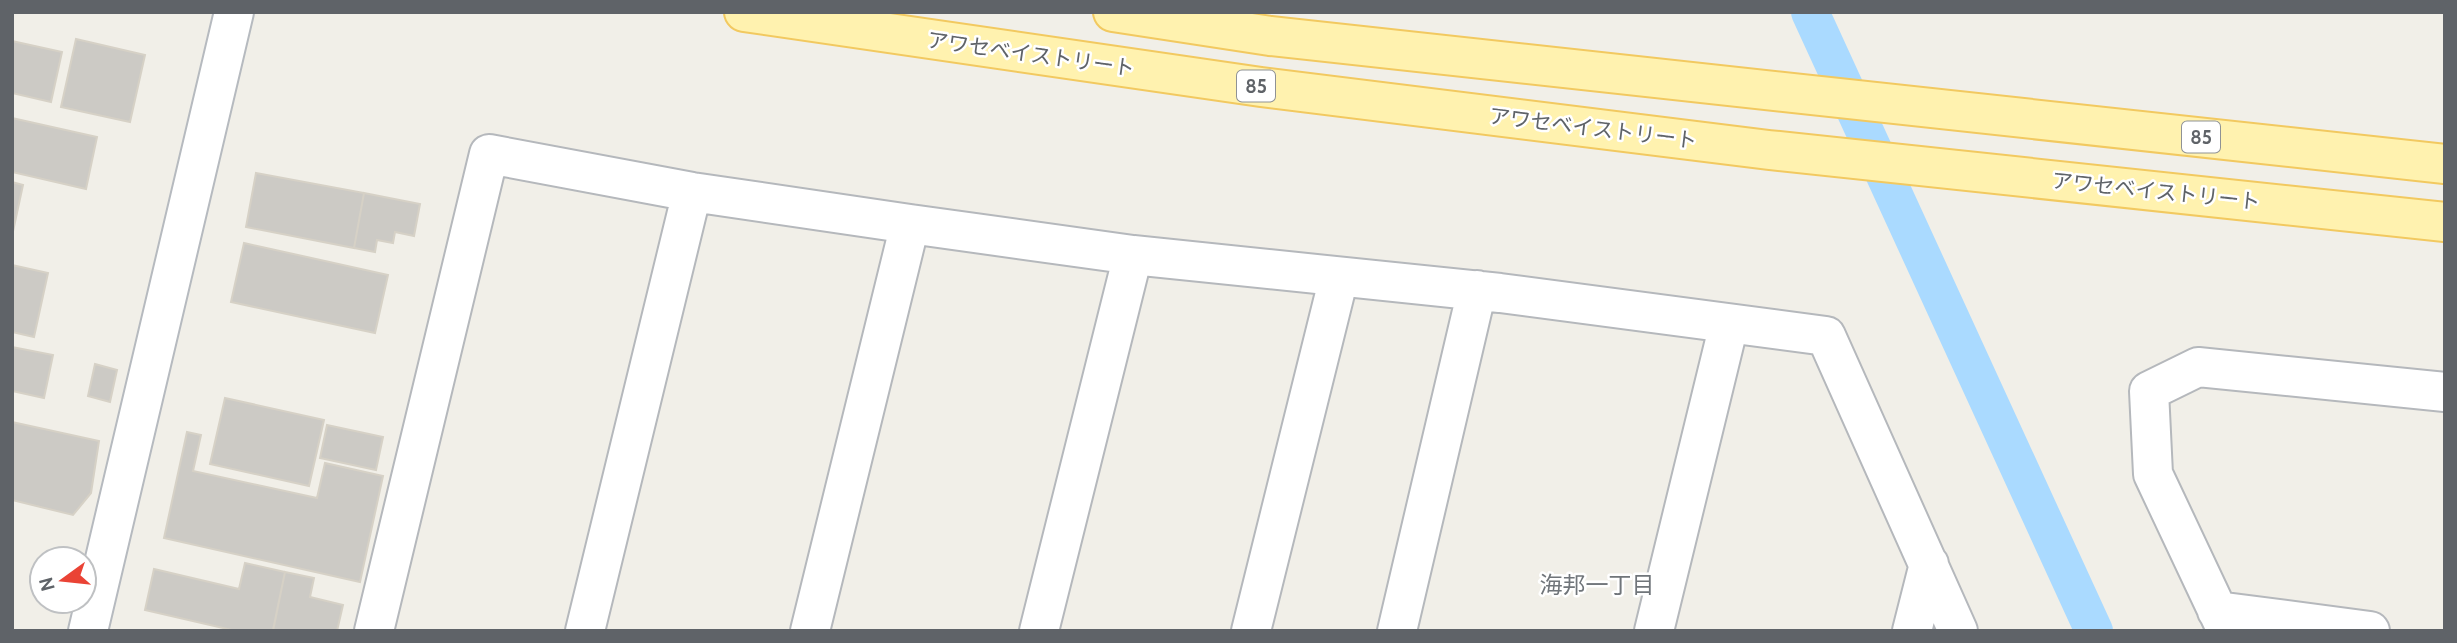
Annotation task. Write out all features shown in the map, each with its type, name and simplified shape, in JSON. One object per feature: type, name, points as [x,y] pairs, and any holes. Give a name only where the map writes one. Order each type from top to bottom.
[{"type":"main road","name":"アワセベイストリート","points":[[744,12],[1261,87],[1769,150],[2445,222]]},
{"type":"main road","name":"85","points":[[1113,12],[1270,36],[2445,164]]},
{"type":"street","points":[[88,631],[234,12]]},
{"type":"street","points":[[374,631],[489,155],[692,191],[911,225],[1133,255],[1477,290],[1826,336],[1958,631]]},
{"type":"street","points":[[585,631],[692,191]]},
{"type":"street","points":[[810,631],[911,225]]},
{"type":"street","points":[[1039,631],[1133,255]]},
{"type":"street","points":[[1251,631],[1339,277]]},
{"type":"street","points":[[1397,631],[1477,290]]},
{"type":"street","points":[[1654,631],[1729,324]]},
{"type":"street","points":[[2370,631],[2222,621],[2153,474],[2148,391],[2198,367],[2445,393]]},
{"type":"street","points":[[1913,631],[1929,564]]},
{"type":"building","points":[[76,39],[145,55],[130,122],[61,107]]},
{"type":"building","points":[[12,41],[62,52],[51,102],[12,93]]},
{"type":"building","points":[[12,118],[97,137],[86,189],[12,172]]},
{"type":"building","points":[[256,173],[364,193],[354,248],[246,227]]},
{"type":"building","points":[[12,182],[23,185],[12,236]]},
{"type":"building","points":[[364,193],[420,204],[414,236],[395,232],[393,243],[377,240],[375,252],[354,248]]},
{"type":"building","points":[[244,243],[388,275],[375,333],[231,302]]},
{"type":"building","points":[[12,265],[48,273],[34,337],[12,332]]},
{"type":"building","points":[[12,347],[53,355],[44,398],[12,391]]},
{"type":"building","points":[[95,364],[117,370],[110,402],[88,396]]},
{"type":"building","points":[[225,398],[324,420],[309,486],[210,464]]},
{"type":"building","points":[[12,422],[99,441],[91,493],[73,515],[12,500]]},
{"type":"building","points":[[327,425],[383,437],[376,470],[320,458]]},
{"type":"building","points":[[187,432],[201,435],[193,471],[317,498],[325,463],[383,476],[360,582],[164,538]]},
{"type":"building","points":[[245,563],[285,572],[273,631],[236,631],[145,610],[154,569],[239,589]]},
{"type":"building","points":[[285,572],[314,578],[310,597],[343,605],[337,631],[273,630]]},
{"type":"waterway","points":[[1810,12],[2094,631]]},
{"type":"district","name":"海邦一丁目","points":[[1597,585]]}]
